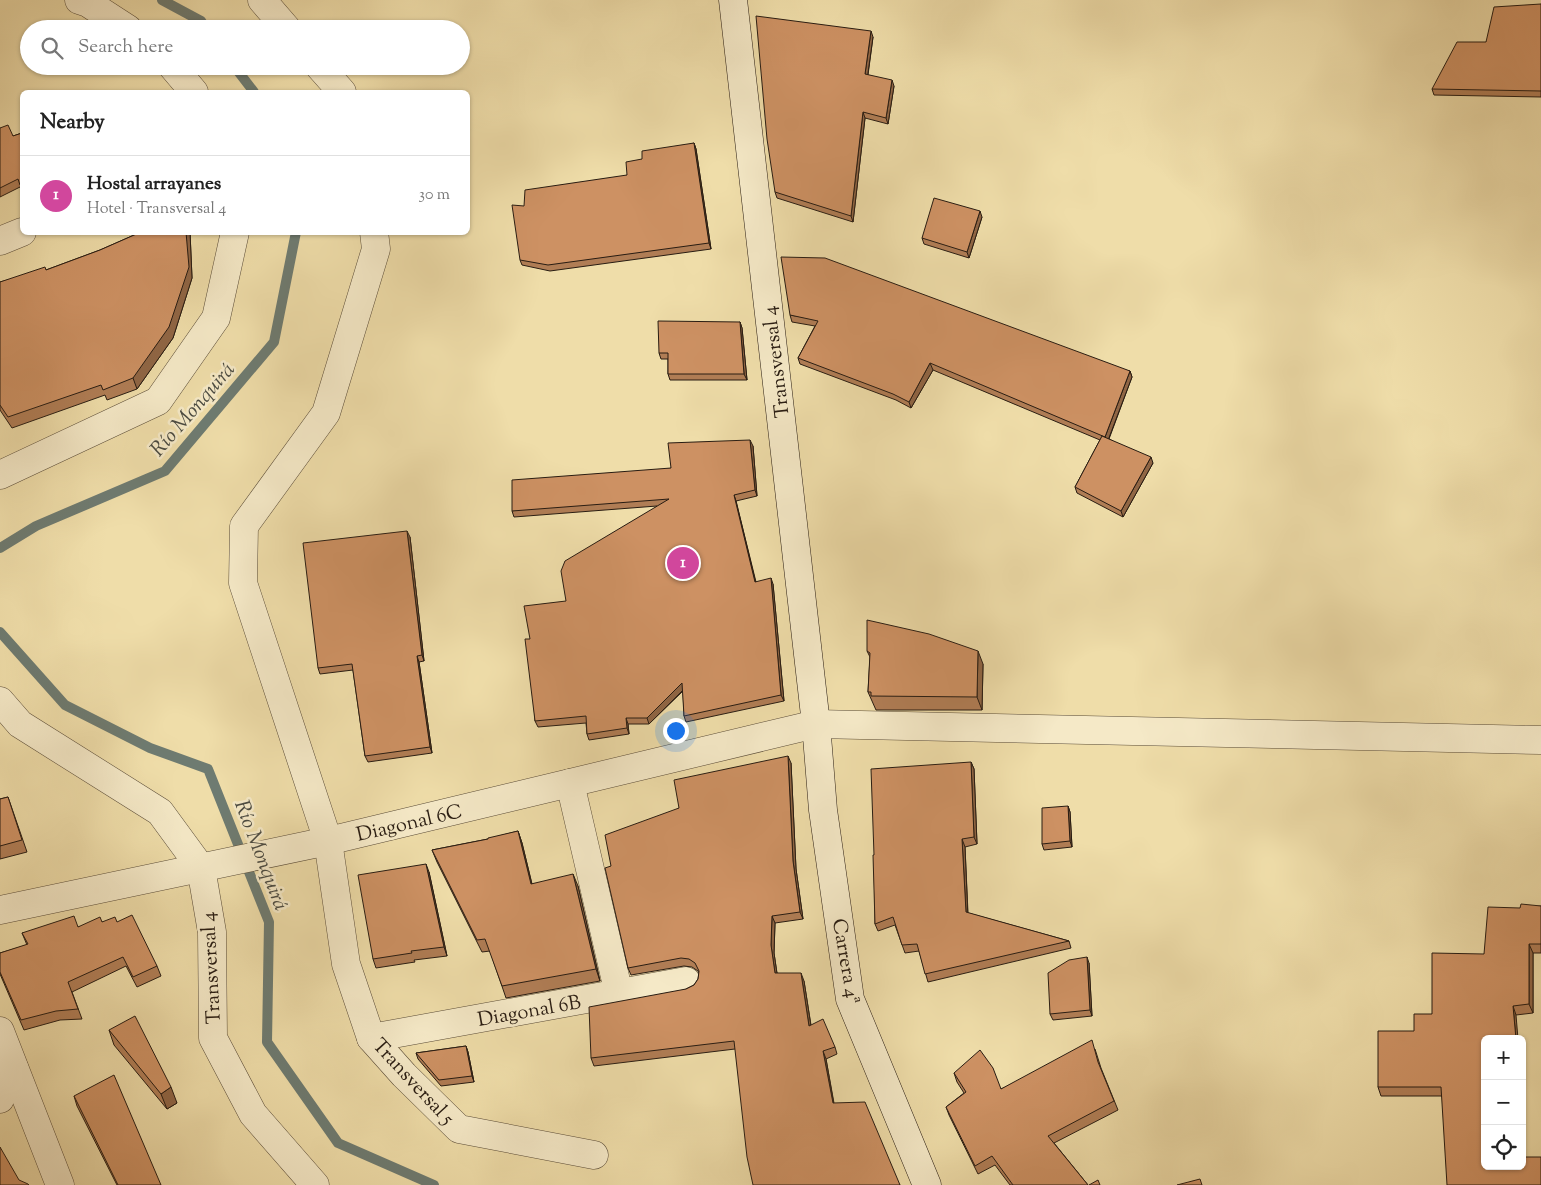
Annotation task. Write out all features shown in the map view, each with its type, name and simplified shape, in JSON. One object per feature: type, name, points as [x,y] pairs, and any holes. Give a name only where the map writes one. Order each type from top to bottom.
[{"type":"street","points":[[79,0],[88,2],[115,20]]},
{"type":"street","points":[[262,0],[279,20]]},
{"type":"street","name":"Transversal 4","points":[[733,0],[816,724]]},
{"type":"street","points":[[180,75],[192,90]]},
{"type":"street","points":[[327,75],[340,90]]},
{"type":"street","points":[[0,241],[20,233]]},
{"type":"street","points":[[0,475],[158,401],[216,318],[234,235]]},
{"type":"street","name":"Transversal 5","points":[[374,235],[376,249],[326,413],[244,526],[243,583],[328,841],[346,964],[371,1038],[404,1075],[459,1130],[594,1154]]},
{"type":"street","points":[[0,701],[20,724],[160,812],[200,868]]},
{"type":"street","name":"Diagonal 6C","points":[[0,910],[328,841],[816,724],[1541,740]]},
{"type":"street","name":"Carrera 4ª","points":[[816,724],[823,810],[850,999],[927,1185]]},
{"type":"street","points":[[570,783],[619,994]]},
{"type":"street","name":"Transversal 4","points":[[200,868],[212,932],[213,1038],[252,1114],[315,1185]]},
{"type":"street","name":"Diagonal 6B","points":[[371,1038],[686,981]]},
{"type":"street","points":[[0,1031],[60,1185]]},
{"type":"street","points":[[0,1099],[14,1068]]},
{"type":"building","points":[[1541,4],[1541,91],[1432,89],[1457,42],[1486,42],[1494,7]]},
{"type":"building","points":[[756,16],[871,31],[865,74],[892,80],[886,118],[863,112],[851,216],[775,192],[767,139]]},
{"type":"building","points":[[8,125],[13,136],[20,134],[20,185],[18,179],[0,188],[0,128]]},
{"type":"building","points":[[694,143],[709,243],[548,265],[520,260],[512,205],[524,206],[525,190],[627,175],[626,162],[642,159],[642,151]]},
{"type":"building","points":[[934,198],[980,211],[967,252],[922,238]]},
{"type":"building","points":[[134,235],[186,235],[189,267],[169,327],[133,378],[103,390],[101,385],[8,417],[0,405],[0,282],[45,267],[46,270]]},
{"type":"building","points":[[781,257],[825,258],[1130,371],[1105,437],[930,363],[909,402],[893,394],[798,358],[818,321],[790,315]]},
{"type":"building","points":[[658,321],[740,322],[744,374],[668,374],[668,353],[659,353]]},
{"type":"building","points":[[1102,436],[1151,457],[1121,511],[1075,487]]},
{"type":"building","points":[[750,440],[755,490],[734,495],[755,582],[771,578],[781,695],[684,716],[682,683],[647,718],[626,718],[627,728],[587,734],[586,716],[535,721],[525,639],[530,639],[524,606],[566,601],[561,571],[565,561],[669,499],[512,511],[512,480],[671,468],[668,443]]},
{"type":"building","points":[[407,531],[422,655],[417,656],[430,747],[365,756],[352,664],[318,668],[303,543]]},
{"type":"building","points":[[867,620],[929,634],[978,651],[977,697],[871,696],[871,692],[868,692],[870,653],[867,651]]},
{"type":"building","points":[[788,756],[793,861],[800,912],[772,916],[771,945],[775,973],[801,973],[809,1026],[823,1019],[835,1047],[823,1051],[833,1103],[865,1102],[900,1185],[753,1185],[747,1157],[734,1041],[591,1058],[589,1007],[686,989],[694,985],[698,979],[699,971],[695,963],[689,959],[681,958],[628,968],[605,868],[611,866],[605,835],[679,808],[674,780]]},
{"type":"building","points":[[971,762],[974,837],[962,839],[966,912],[1069,941],[925,974],[917,944],[902,945],[893,917],[875,924],[871,769]]},
{"type":"building","points":[[8,797],[22,840],[0,846],[0,799]]},
{"type":"building","points":[[1068,806],[1070,841],[1042,844],[1042,808]]},
{"type":"building","points":[[518,831],[531,884],[573,874],[596,969],[502,986],[485,939],[477,940],[432,850]]},
{"type":"building","points":[[426,864],[444,947],[411,951],[412,953],[373,959],[358,875]]},
{"type":"building","points":[[1521,904],[1541,906],[1541,944],[1529,944],[1529,1004],[1513,1006],[1516,1035],[1481,1035],[1481,1170],[1526,1170],[1526,1157],[1541,1157],[1541,1185],[1447,1185],[1441,1087],[1378,1087],[1378,1031],[1414,1031],[1414,1014],[1432,1014],[1432,953],[1484,954],[1488,907],[1520,908]]},
{"type":"building","points":[[132,915],[157,966],[133,977],[123,957],[68,982],[78,1009],[56,1011],[21,1020],[0,972],[0,953],[28,944],[22,933],[74,916],[78,927],[100,917],[102,922],[115,917],[117,922]]},
{"type":"building","points":[[1087,957],[1090,1010],[1050,1014],[1048,973],[1069,960]]},
{"type":"building","points":[[135,1016],[171,1087],[161,1094],[109,1030]]},
{"type":"building","points":[[1092,1040],[1098,1062],[1114,1101],[1048,1136],[1088,1185],[1013,1185],[992,1156],[975,1166],[946,1107],[966,1092],[954,1073],[980,1050],[993,1068],[1001,1089]]},
{"type":"building","points":[[466,1046],[472,1076],[439,1080],[416,1053]]},
{"type":"building","points":[[114,1075],[161,1185],[118,1185],[74,1096]]},
{"type":"building","points":[[0,1147],[19,1180],[29,1185],[0,1185]]},
{"type":"building","points":[[1200,1179],[1202,1185],[1177,1185]]},
{"type":"building","points":[[1098,1180],[1100,1185],[1089,1185]]},
{"type":"waterway","name":"Río Monquirá","points":[[162,0],[199,20]]},
{"type":"waterway","name":"Río Monquirá","points":[[241,75],[252,90]]},
{"type":"waterway","name":"Río Monquirá","points":[[0,548],[36,526],[165,471],[274,342],[295,235]]},
{"type":"waterway","name":"Río Monquirá","points":[[0,632],[65,705],[150,748],[208,769],[269,922],[267,1042],[338,1143],[434,1185]]},
{"type":"place","name":"Hostal arrayanes","points":[[683,563]]}]
